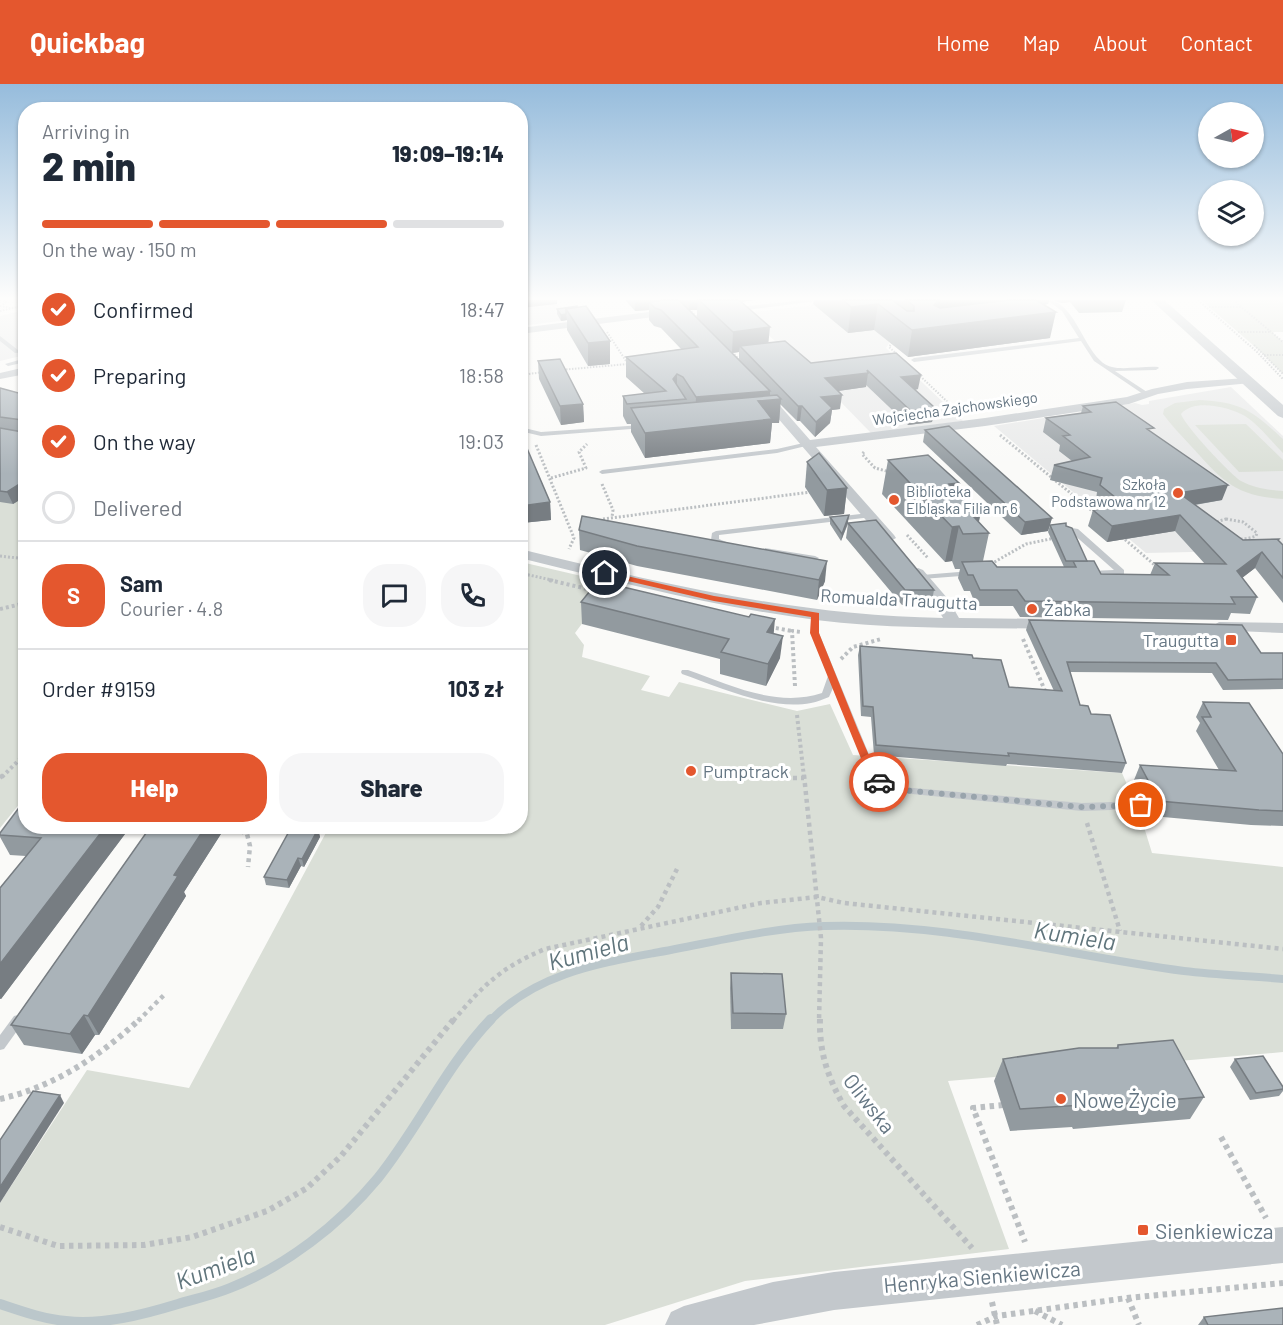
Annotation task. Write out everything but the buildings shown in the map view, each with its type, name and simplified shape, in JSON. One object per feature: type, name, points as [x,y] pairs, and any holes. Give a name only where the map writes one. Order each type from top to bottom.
[{"type":"street","points":[[1221,358],[1283,413]]},
{"type":"street","points":[[0,376],[18,372]]},
{"type":"street","points":[[1260,373],[1283,395]]},
{"type":"street","name":"Wojciecha Zajchowskiego","points":[[808,444],[985,422],[1129,400],[1145,393],[1230,381],[1247,381]]},
{"type":"street","points":[[754,384],[777,414],[808,444],[896,546]]},
{"type":"street","name":"Romualda Traugutta","points":[[528,556],[714,599],[815,615],[891,622],[1068,624]]},
{"type":"street","points":[[909,562],[942,602],[953,622]]},
{"type":"street","points":[[1206,627],[1283,628]]},
{"type":"street","name":"Henryka Sienkiewicza","points":[[684,1325],[773,1301],[1275,1233]]},
{"type":"lane","points":[[914,360],[931,358]]},
{"type":"lane","points":[[1095,358],[1145,393]]},
{"type":"lane","points":[[8,364],[18,362]]},
{"type":"lane","points":[[1108,369],[1156,368]]},
{"type":"lane","points":[[528,431],[541,434],[649,427]]},
{"type":"lane","points":[[602,472],[777,451],[808,444]]},
{"type":"lane","points":[[732,544],[715,540],[714,536],[722,531],[869,515]]},
{"type":"lane","points":[[1069,529],[1075,531],[1121,572],[1075,573]]},
{"type":"lane","points":[[763,549],[815,558]]},
{"type":"lane","points":[[922,577],[986,569]]},
{"type":"lane","points":[[815,615],[815,633],[832,677],[873,776],[883,786],[902,790],[1082,807],[1141,805]]},
{"type":"lane","points":[[685,672],[796,707],[826,695],[832,677]]},
{"type":"lane","points":[[0,1045],[23,1012]]},
{"type":"path","points":[[528,374],[628,364],[624,358]]},
{"type":"path","points":[[901,358],[906,363]]},
{"type":"path","points":[[1263,358],[1283,379]]},
{"type":"path","points":[[1267,358],[1283,374]]},
{"type":"path","points":[[562,370],[567,380]]},
{"type":"path","points":[[914,370],[971,424]]},
{"type":"path","points":[[985,422],[1104,521]]},
{"type":"path","points":[[551,478],[586,468],[579,453],[594,436],[594,431]]},
{"type":"path","points":[[855,438],[866,449],[862,454],[875,468],[897,474]]},
{"type":"path","points":[[534,440],[574,538],[566,555]]},
{"type":"path","points":[[600,480],[613,510],[612,517]]},
{"type":"path","points":[[603,519],[812,491]]},
{"type":"path","points":[[1205,521],[1213,523],[1220,519],[1240,520],[1252,526],[1257,533],[1252,538],[1233,538],[1219,533],[1213,523]]},
{"type":"path","points":[[986,569],[1026,544],[1064,537]]},
{"type":"path","points":[[1122,537],[1158,568]]},
{"type":"path","points":[[0,556],[18,558]]},
{"type":"path","points":[[0,609],[18,605]]},
{"type":"path","points":[[815,633],[792,631],[796,707],[817,897]]},
{"type":"path","points":[[832,677],[844,653],[864,642],[886,638]]},
{"type":"path","points":[[1016,639],[1034,639]]},
{"type":"path","points":[[1023,639],[1046,693]]},
{"type":"path","points":[[0,778],[18,761]]},
{"type":"path","points":[[785,778],[804,778]]},
{"type":"path","points":[[1082,807],[1120,931]]},
{"type":"path","points":[[248,834],[251,848],[248,867]]},
{"type":"path","points":[[641,927],[658,907],[677,869]]},
{"type":"path","points":[[0,1227],[58,1246],[144,1245],[192,1237],[267,1211],[307,1188],[341,1156],[440,1034],[490,979],[516,961],[545,949],[641,927],[761,903],[817,897],[844,903],[1283,949]]},
{"type":"path","name":"Oliwska","points":[[817,897],[822,941],[819,1048],[830,1086],[844,1106],[976,1253]]},
{"type":"path","points":[[0,1099],[17,1097],[43,1087],[100,1051],[144,1018],[164,995]]},
{"type":"path","points":[[1003,1105],[973,1108],[1026,1247]]},
{"type":"path","points":[[1221,1137],[1237,1170],[1275,1233]]},
{"type":"path","points":[[977,1325],[997,1316],[1127,1298],[1283,1283]]},
{"type":"path","points":[[1127,1298],[1138,1325]]},
{"type":"path","points":[[1034,1311],[1062,1325]]},
{"type":"path","points":[[997,1316],[997,1325]]},
{"type":"shaded area","points":[[896,358],[963,421],[871,433],[799,359],[795,359]]},
{"type":"shaded area","points":[[1267,358],[1283,358],[1283,374]]},
{"type":"shaded area","name":"Szkoła Podstawowa nr 12","points":[[1231,387],[1283,436],[1283,550],[1146,553],[994,426],[1135,403],[1149,404],[1149,401]]},
{"type":"shaded area","points":[[1200,400],[1227,403],[1246,410],[1283,439],[1283,453],[1260,428],[1245,416],[1221,407],[1194,406],[1181,414],[1199,439],[1235,477],[1256,487],[1283,491],[1283,499],[1252,494],[1230,484],[1211,468],[1163,414],[1164,409],[1175,403]]},
{"type":"shaded area","points":[[1246,424],[1283,460],[1283,471],[1239,472],[1195,425]]},
{"type":"shaded area","points":[[0,469],[18,472],[18,806],[0,828]]},
{"type":"shaded area","points":[[528,564],[616,584],[598,602],[575,633],[584,645],[582,657],[650,676],[641,690],[669,697],[679,682],[797,711],[830,704],[853,755],[1122,773],[1140,814],[1152,853],[1283,867],[1283,1052],[948,1081],[1009,1249],[745,1281],[605,1325],[0,1325],[0,1203],[87,1070],[189,1088],[325,834],[528,834]]},
{"type":"waterway","name":"Kumiela","points":[[490,1021],[507,1005],[526,993],[546,982],[588,967],[760,933],[803,927],[870,926],[915,929],[1005,941],[1184,971],[1283,979]]},
{"type":"waterway","name":"Kumiela","points":[[0,1304],[57,1320],[94,1322],[151,1312],[217,1293],[271,1268],[329,1228],[363,1195],[407,1138],[460,1056],[491,1019]]},
{"type":"way so far","points":[[879,782],[891,789],[1082,807],[1141,805]]},
{"type":"place","name":"Szkoła Podstawowa nr 12","points":[[1178,493]]},
{"type":"place","name":"Biblioteka Elbląska Filia nr 6","points":[[894,500]]},
{"type":"place","name":"Żabka","points":[[1032,609]]},
{"type":"place","name":"Traugutta","points":[[1231,640]]},
{"type":"place","name":"Pumptrack","points":[[691,771]]},
{"type":"place","name":"Nowe Życie","points":[[1061,1099]]},
{"type":"place","name":"Sienkiewicza","points":[[1143,1230]]},
{"type":"route","points":[[605,573],[714,599],[815,615],[815,633],[853,730],[873,776],[879,782]]}]
